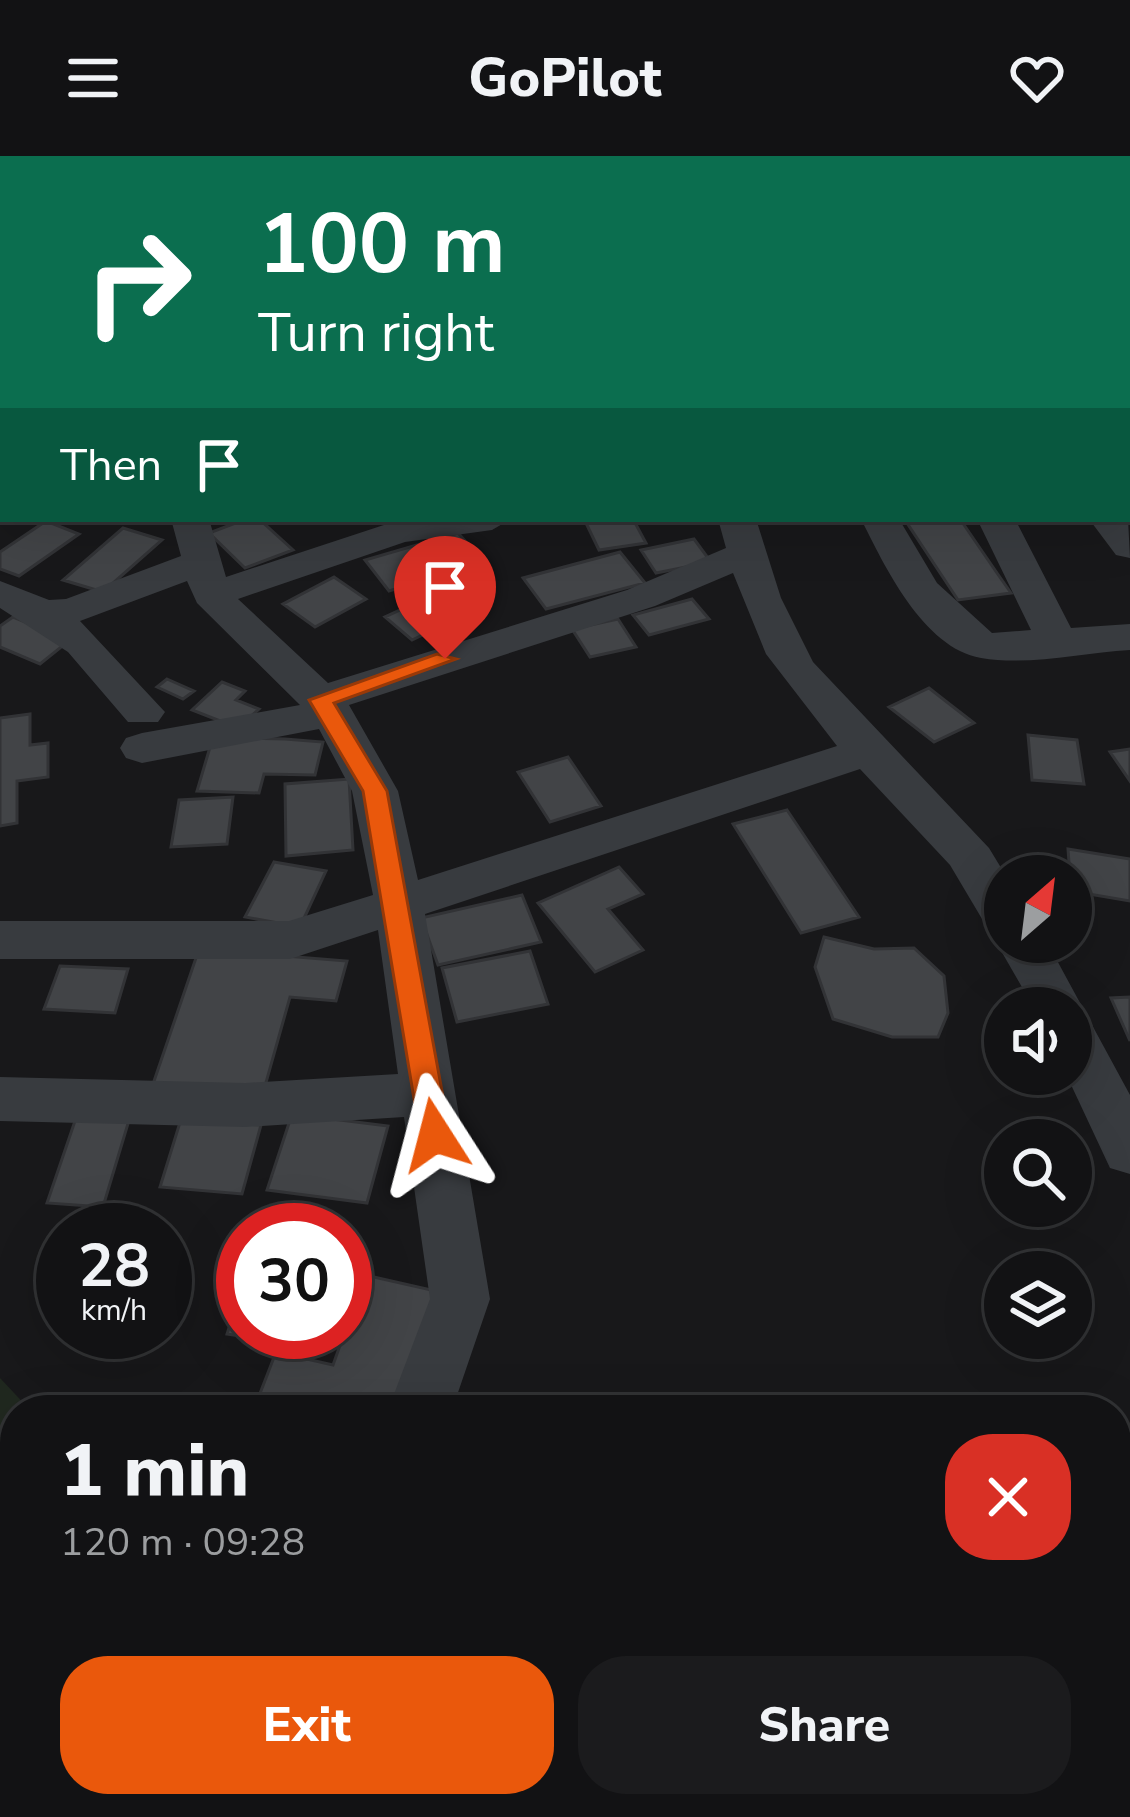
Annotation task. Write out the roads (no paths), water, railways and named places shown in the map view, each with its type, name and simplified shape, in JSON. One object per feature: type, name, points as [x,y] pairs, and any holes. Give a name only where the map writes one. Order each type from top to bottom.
[{"type":"street","points":[[43,613],[72,611],[201,558],[470,522]]},
{"type":"street","points":[[882,522],[945,621],[965,638],[985,646],[1130,637]]},
{"type":"street","points":[[998,522],[1059,645]]},
{"type":"street","points":[[1110,522],[1130,547]]},
{"type":"street","points":[[0,592],[43,613],[82,643],[142,730],[326,706],[641,598],[741,537],[752,581],[796,669],[865,752],[920,801],[969,856],[984,881]]},
{"type":"street","points":[[201,558],[326,706],[375,791],[399,905],[460,1299],[425,1395]]},
{"type":"street","points":[[0,940],[290,940],[865,752]]},
{"type":"street","points":[[1092,1072],[1130,1151]]},
{"type":"street","points":[[0,1100],[245,1105],[428,1094]]}]
